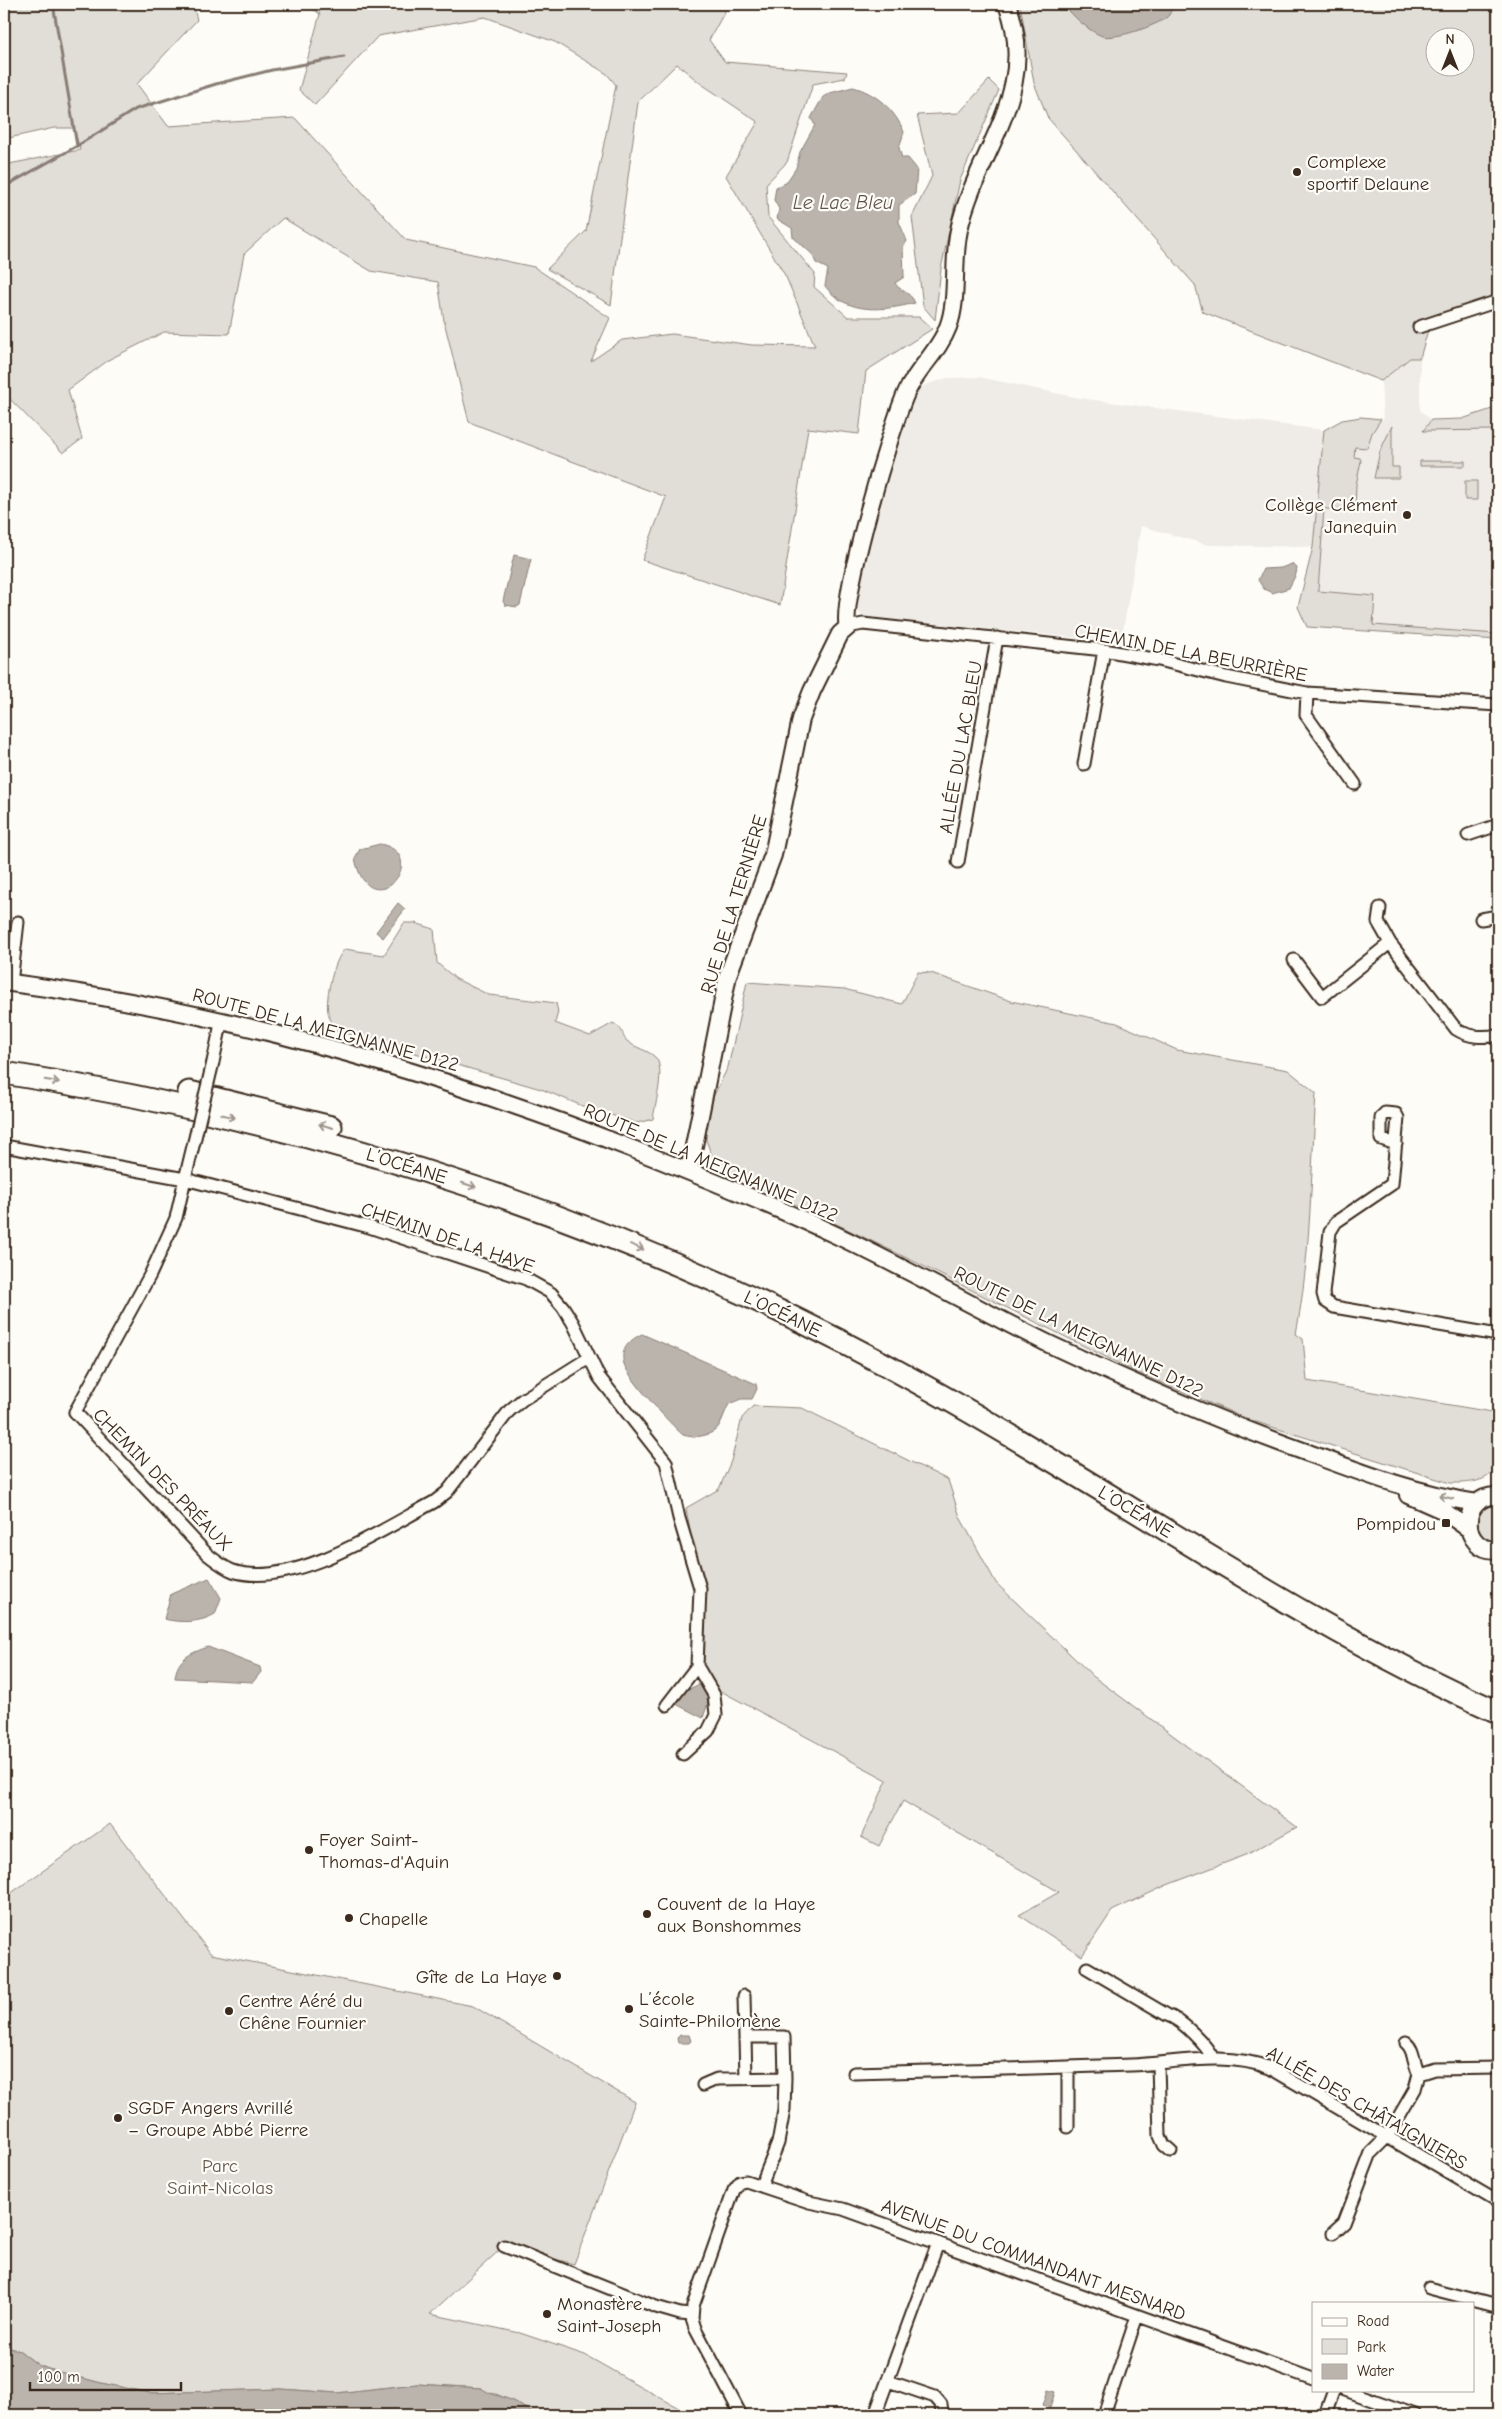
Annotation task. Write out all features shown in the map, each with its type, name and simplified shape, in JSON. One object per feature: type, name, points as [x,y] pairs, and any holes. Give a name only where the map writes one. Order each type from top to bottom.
[{"type":"highway","name":"L’OCÉANE","points":[[4,1058],[162,1086],[293,1117],[368,1138],[539,1193],[674,1247],[773,1291],[904,1358],[1031,1431],[1352,1623],[1406,1652],[1498,1696]]},
{"type":"highway","name":"L’OCÉANE","points":[[4,1073],[175,1104],[267,1125],[380,1156],[533,1207],[679,1265],[804,1323],[910,1378],[1030,1447],[1314,1618],[1406,1668],[1498,1712]]},
{"type":"street","points":[[848,627],[846,621],[847,607],[864,526],[907,391],[941,343],[949,326],[959,229],[1011,96],[1016,44],[1013,20],[1007,4]]},
{"type":"street","points":[[1419,327],[1498,301]]},
{"type":"street","name":"CHEMIN DE LA BEURRIÈRE","points":[[848,627],[863,624],[1104,650],[1159,660],[1220,676],[1307,693],[1498,705]]},
{"type":"street","name":"RUE DE LA TERNIÈRE","points":[[689,1171],[728,975],[772,856],[801,719],[812,691],[840,634],[848,627]]},
{"type":"street","name":"ALLÉE DU LAC BLEU","points":[[958,862],[997,638]]},
{"type":"street","points":[[1084,764],[1104,650]]},
{"type":"street","points":[[1307,693],[1306,715],[1355,784]]},
{"type":"street","points":[[1468,835],[1498,825]]},
{"type":"street","points":[[1380,908],[1378,922],[1390,943],[1456,1029],[1464,1035],[1474,1037],[1498,1036]]},
{"type":"street","points":[[1481,919],[1498,916]]},
{"type":"street","points":[[7,982],[18,922]]},
{"type":"street","points":[[1294,960],[1322,997],[1390,943]]},
{"type":"street","name":"ROUTE DE LA MEIGNANNE D122","points":[[7,982],[74,991],[222,1020],[426,1074],[558,1120],[689,1171],[838,1236],[1045,1342],[1154,1392],[1240,1428],[1369,1475]]},
{"type":"street","points":[[185,1179],[222,1020]]},
{"type":"street","points":[[1396,1144],[1392,1184],[1336,1222],[1330,1232],[1323,1294],[1325,1301],[1334,1307],[1498,1335]]},
{"type":"street","name":"CHEMIN DE LA HAYE","points":[[4,1146],[185,1179],[359,1224],[526,1279],[551,1294],[563,1307],[573,1323],[599,1377],[666,1462],[679,1518],[700,1588],[697,1666]]},
{"type":"street","name":"CHEMIN DES PRÉAUX","points":[[185,1179],[176,1218],[150,1275],[75,1412],[207,1554],[223,1566],[245,1573],[264,1574],[302,1567],[336,1555],[434,1502],[447,1492],[509,1411],[522,1400],[584,1361],[590,1360]]},
{"type":"street","points":[[1369,1475],[1457,1500],[1477,1503]]},
{"type":"street","points":[[1369,1475],[1442,1510],[1469,1530],[1477,1543],[1497,1552]]},
{"type":"street","points":[[1469,1530],[1469,1515],[1477,1503],[1496,1494]]},
{"type":"street","points":[[667,1704],[697,1666],[714,1695],[716,1715],[708,1732],[683,1754]]},
{"type":"street","points":[[1086,1968],[1167,2014],[1178,2018],[1184,2027],[1209,2048],[1213,2059]]},
{"type":"street","points":[[744,1996],[746,2079]]},
{"type":"street","points":[[745,2038],[784,2037],[784,2110],[778,2143],[761,2186]]},
{"type":"street","points":[[1333,2233],[1344,2223],[1370,2153],[1386,2138],[1415,2089],[1419,2074],[1414,2065],[1412,2049],[1406,2043]]},
{"type":"street","name":"ALLÉE DES CHÂTAIGNIERS","points":[[854,2073],[1158,2064],[1213,2059],[1250,2061],[1270,2068],[1386,2138],[1498,2202]]},
{"type":"street","points":[[1158,2064],[1160,2136],[1164,2145],[1171,2150]]},
{"type":"street","points":[[1068,2067],[1068,2127]]},
{"type":"street","points":[[1419,2074],[1435,2069],[1498,2068]]},
{"type":"street","points":[[703,2085],[717,2079],[785,2078]]},
{"type":"street","name":"AVENUE DU COMMANDANT MESNARD","points":[[692,2315],[693,2306],[734,2190],[740,2182],[748,2181],[809,2202],[843,2209],[1312,2379]]},
{"type":"street","points":[[875,2415],[938,2243]]},
{"type":"street","points":[[504,2246],[656,2307],[680,2314],[692,2315],[695,2328],[741,2415]]},
{"type":"street","points":[[1429,2288],[1498,2306]]},
{"type":"street","points":[[1104,2415],[1137,2316]]},
{"type":"street","points":[[888,2381],[935,2397],[941,2404],[942,2415]]},
{"type":"street","points":[[1325,2415],[1333,2392]]},
{"type":"street","points":[[1350,2392],[1415,2415]]},
{"type":"shaded area","points":[[1410,358],[1420,358],[1420,410],[1431,420],[1462,419],[1498,407],[1498,640],[1307,627],[1298,607],[1313,547],[1208,545],[1141,526],[1121,642],[864,617],[852,608],[870,524],[911,398],[916,390],[925,385],[947,378],[979,377],[1079,398],[1324,430],[1342,420],[1361,417],[1383,420],[1381,381]]},
{"type":"green space","points":[[4,4],[193,4],[197,20],[137,84],[168,126],[295,118],[406,240],[534,267],[610,318],[591,361],[622,340],[672,334],[752,345],[815,346],[786,277],[726,176],[758,122],[700,83],[677,64],[638,102],[611,305],[547,269],[586,231],[616,85],[607,74],[555,42],[485,17],[378,36],[315,105],[299,90],[320,14],[306,4],[729,4],[709,40],[725,62],[847,72],[845,78],[813,84],[787,162],[766,184],[768,217],[815,274],[814,287],[848,317],[919,317],[932,329],[866,371],[859,434],[808,428],[780,605],[642,560],[666,497],[469,422],[444,321],[438,282],[371,271],[283,218],[244,254],[229,334],[164,332],[110,359],[68,390],[82,439],[63,453],[4,393],[4,165],[80,150],[74,128],[54,128],[4,139]]},
{"type":"green space","name":"Complexe sportif Delaune","points":[[1020,4],[1498,4],[1498,300],[1428,330],[1420,358],[1410,358],[1381,381],[1203,312],[1195,285],[1048,118],[1034,83]]},
{"type":"green space","points":[[989,80],[999,90],[960,180],[941,269],[935,320],[923,306],[912,217],[932,176],[917,115],[959,113]]},
{"type":"green space","points":[[1498,407],[1498,430],[1423,431],[1431,420],[1462,419]]},
{"type":"green space","points":[[1361,417],[1381,419],[1372,433],[1367,448],[1355,447],[1354,457],[1360,458],[1361,461],[1356,485],[1355,509],[1324,509],[1318,591],[1375,596],[1373,625],[1497,634],[1498,583],[1498,640],[1307,627],[1298,607],[1313,547],[1324,430],[1342,420]]},
{"type":"green space","points":[[1392,426],[1392,467],[1399,467],[1399,478],[1374,478],[1380,451]]},
{"type":"green space","points":[[1420,461],[1465,461],[1465,466],[1420,466]]},
{"type":"green space","points":[[1465,481],[1477,481],[1477,500],[1465,500]]},
{"type":"green space","points":[[1498,569],[1498,583],[1491,583],[1493,573]]},
{"type":"green space","points":[[404,923],[415,923],[434,929],[437,963],[456,979],[489,995],[556,1003],[558,1012],[555,1023],[590,1036],[613,1023],[617,1026],[627,1041],[655,1057],[658,1062],[660,1077],[653,1119],[637,1123],[585,1107],[541,1089],[335,1030],[327,1005],[331,979],[341,954],[345,949],[384,955]]},
{"type":"green space","points":[[918,972],[931,973],[1011,1001],[1117,1023],[1177,1050],[1288,1070],[1316,1093],[1308,1244],[1296,1334],[1303,1339],[1307,1381],[1498,1413],[1498,1467],[1488,1476],[1477,1481],[1450,1483],[1250,1420],[1136,1372],[911,1260],[732,1174],[713,1159],[706,1140],[706,1123],[713,1097],[728,1067],[747,982],[844,989],[902,1004]]},
{"type":"green space","points":[[753,1406],[802,1408],[948,1480],[960,1517],[996,1583],[1094,1677],[1297,1827],[1246,1855],[1167,1885],[1112,1911],[1082,1956],[1019,1915],[1059,1892],[903,1801],[879,1846],[861,1837],[887,1780],[717,1689],[697,1666],[700,1588],[686,1508],[719,1489],[731,1461],[742,1418]]},
{"type":"green space","points":[[1498,1502],[1498,1544],[1484,1540],[1476,1521],[1480,1511]]},
{"type":"green space","name":"Parc Saint-Nicolas","points":[[110,1824],[211,1954],[473,2006],[635,2102],[574,2264],[504,2246],[430,2314],[520,2333],[585,2355],[684,2411],[686,2415],[536,2415],[514,2402],[496,2394],[488,2393],[481,2388],[417,2384],[337,2393],[281,2389],[150,2393],[48,2369],[38,2365],[20,2351],[4,2346],[4,1898]]},
{"type":"water","points":[[1063,4],[1173,4],[1169,15],[1157,23],[1126,34],[1108,37],[1096,33],[1086,26]]},
{"type":"water","name":"Le Lac Bleu","points":[[853,87],[869,93],[890,110],[904,132],[899,148],[902,158],[908,158],[917,169],[915,194],[899,205],[899,222],[907,241],[903,247],[904,277],[895,283],[915,303],[878,309],[855,306],[844,302],[825,286],[828,269],[816,263],[812,254],[793,237],[792,228],[777,219],[779,209],[774,200],[776,187],[786,183],[796,168],[800,152],[815,125],[811,118],[823,97],[830,93]]},
{"type":"water","points":[[514,555],[531,559],[520,605],[517,607],[505,605],[503,601]]},
{"type":"water","points":[[1292,564],[1297,568],[1289,588],[1272,593],[1264,589],[1258,580],[1263,569],[1281,568]]},
{"type":"water","points":[[380,844],[395,851],[401,861],[400,872],[393,882],[384,888],[373,888],[362,879],[355,858],[360,849]]},
{"type":"water","points":[[398,903],[405,909],[383,938],[376,932]]},
{"type":"water","points":[[642,1334],[756,1384],[757,1389],[752,1399],[741,1399],[729,1404],[719,1426],[712,1432],[698,1437],[683,1435],[641,1390],[624,1364],[623,1354],[627,1345]]},
{"type":"water","points":[[209,1578],[221,1598],[215,1614],[203,1619],[190,1621],[164,1619],[171,1594]]},
{"type":"water","points":[[208,1647],[260,1667],[261,1672],[253,1682],[175,1678],[176,1671],[186,1657]]},
{"type":"water","points":[[704,1682],[706,1696],[709,1700],[703,1718],[674,1703],[682,1689],[689,1689]]},
{"type":"water","points":[[680,2035],[689,2035],[691,2041],[689,2043],[678,2043],[677,2038]]},
{"type":"water","points":[[4,2346],[20,2351],[38,2365],[48,2369],[150,2393],[281,2389],[337,2393],[417,2384],[481,2388],[511,2400],[536,2415],[4,2415]]},
{"type":"water","points":[[1048,2390],[1055,2392],[1050,2408],[1043,2405]]},
{"type":"waterway","points":[[4,187],[77,146],[53,4]]},
{"type":"waterway","points":[[77,146],[136,109],[216,84],[272,70],[344,57]]},
{"type":"place","name":"Complexe sportif Delaune","points":[[1297,172]]},
{"type":"place","name":"Collège Clément Janequin","points":[[1407,515]]},
{"type":"place","name":"Pompidou","points":[[1446,1523]]},
{"type":"place","name":"Foyer Saint- Thomas-d'Aquin","points":[[309,1850]]},
{"type":"place","name":"Couvent de la Haye aux Bonshommes","points":[[647,1914]]},
{"type":"place","name":"Chapelle","points":[[349,1918]]},
{"type":"place","name":"Gîte de La Haye","points":[[557,1976]]},
{"type":"place","name":"L’école Sainte-Philomène","points":[[629,2009]]},
{"type":"place","name":"Centre Aéré du Chêne Fournier","points":[[229,2011]]},
{"type":"place","name":"SGDF Angers Avrillé – Groupe Abbé Pierre","points":[[118,2118]]},
{"type":"place","name":"Monastère Saint-Joseph","points":[[547,2314]]}]
